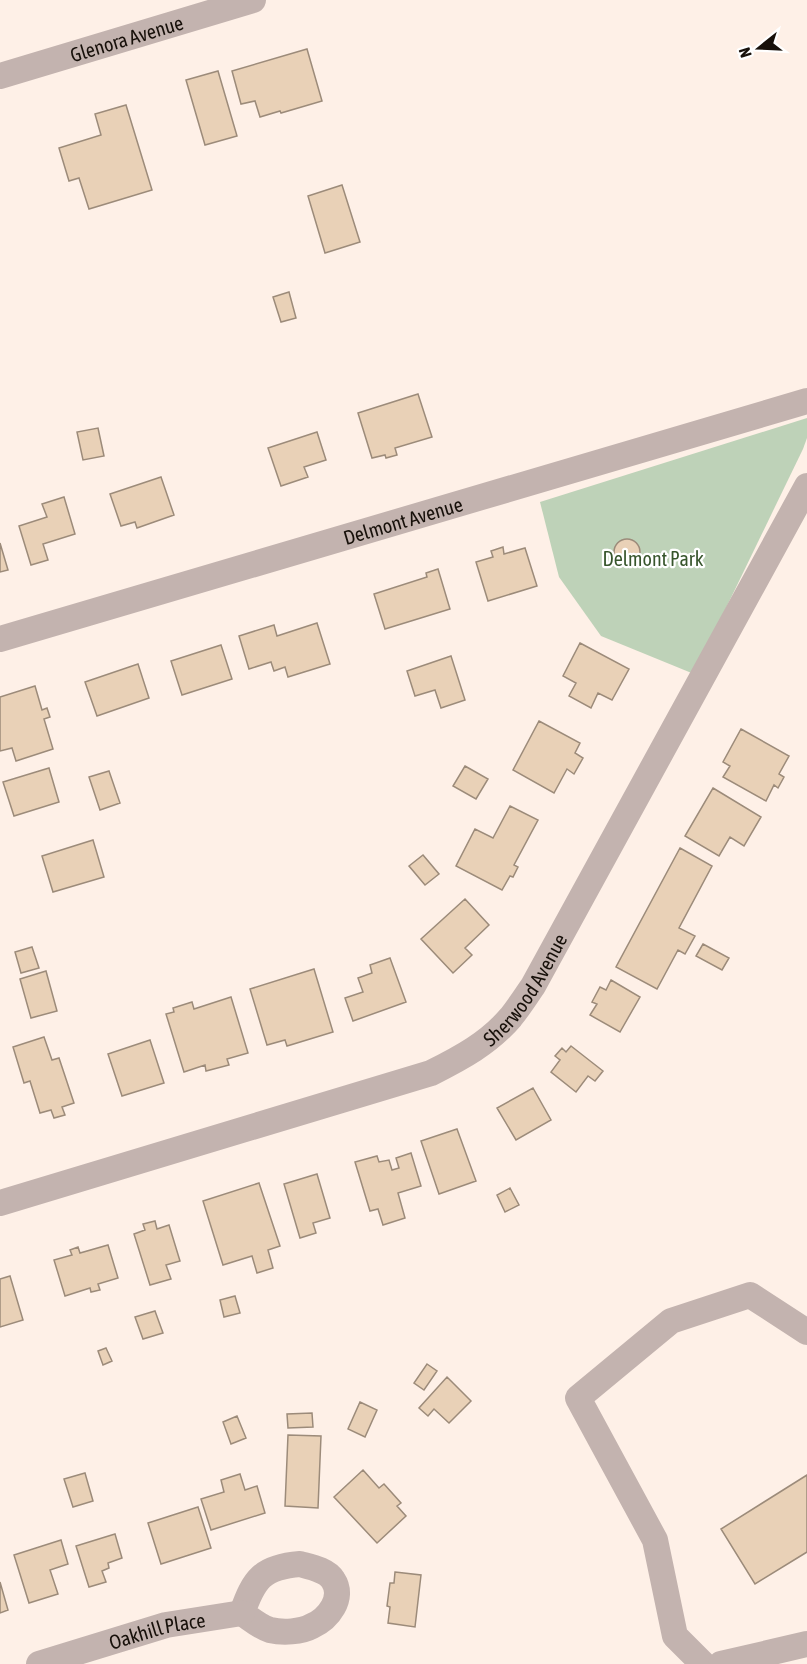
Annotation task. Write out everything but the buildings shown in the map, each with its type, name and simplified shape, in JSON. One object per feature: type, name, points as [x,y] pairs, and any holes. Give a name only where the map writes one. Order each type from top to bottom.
[{"type":"street","name":"Glenora Avenue","points":[[0,76],[253,0]]},
{"type":"street","name":"Delmont Avenue","points":[[0,639],[807,401]]},
{"type":"street","name":"Sherwood Avenue","points":[[0,1203],[431,1073],[465,1056],[485,1042],[512,1017],[533,986],[807,486]]},
{"type":"street","points":[[704,1664],[675,1636],[655,1540],[578,1398],[671,1321],[750,1295],[807,1332]]},
{"type":"street","name":"Oakhill Place","points":[[39,1664],[166,1625],[242,1613]]},
{"type":"street","points":[[721,1664],[807,1644]]},
{"type":"green space","name":"Delmont Park","points":[[807,418],[807,438],[803,449],[694,674],[601,636],[559,577],[540,502]]}]
